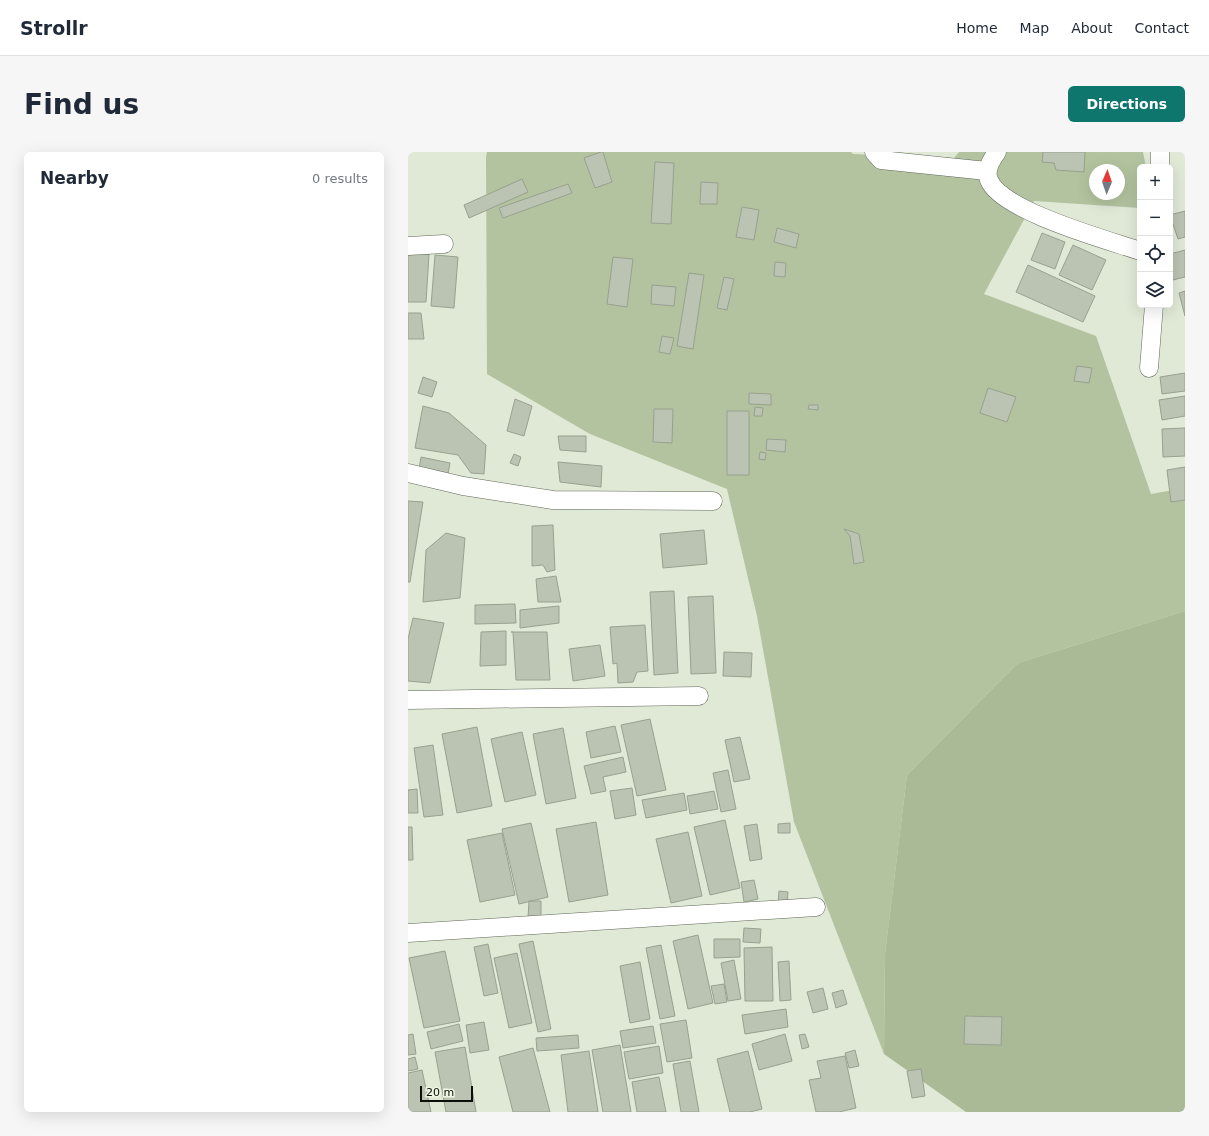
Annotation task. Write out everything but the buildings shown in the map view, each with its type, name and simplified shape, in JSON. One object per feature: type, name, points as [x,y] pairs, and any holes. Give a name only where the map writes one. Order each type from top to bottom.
[{"type":"street","points":[[874,152],[881,160],[987,171]]},
{"type":"street","points":[[997,152],[987,171],[988,180],[994,188],[1018,205],[1049,221],[1137,250]]},
{"type":"street","points":[[1160,152],[1160,164]]},
{"type":"street","points":[[408,246],[444,244]]},
{"type":"street","points":[[1149,368],[1154,308]]},
{"type":"street","points":[[408,473],[463,486],[553,500],[713,502]]},
{"type":"street","points":[[408,700],[699,696]]},
{"type":"street","points":[[408,933],[816,907]]},
{"type":"green space","points":[[487,152],[851,152],[853,154],[954,158],[959,152],[1143,152],[1145,164],[1137,164],[1137,208],[1034,201],[984,294],[1096,336],[1151,494],[1185,488],[1185,611],[1018,663],[907,775],[885,954],[884,1054],[794,822],[757,616],[727,489],[590,434],[487,374]]},
{"type":"green space","points":[[1185,611],[1185,1112],[966,1112],[884,1054],[885,954],[907,775],[1018,663]]}]
